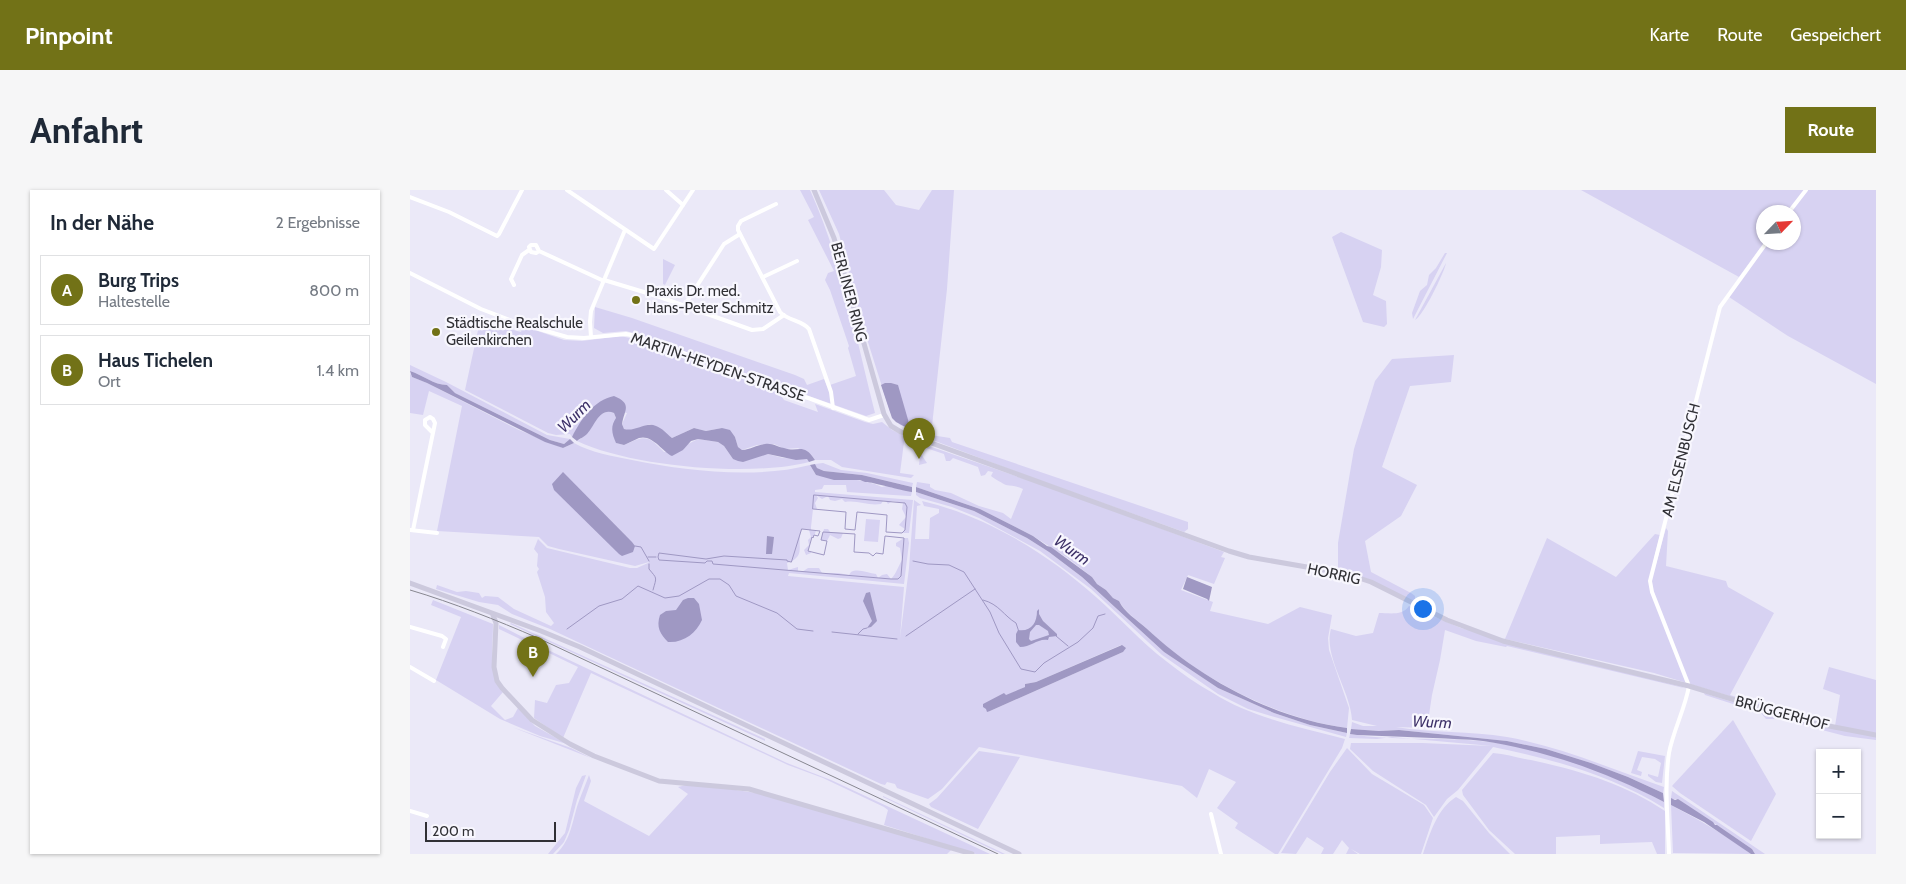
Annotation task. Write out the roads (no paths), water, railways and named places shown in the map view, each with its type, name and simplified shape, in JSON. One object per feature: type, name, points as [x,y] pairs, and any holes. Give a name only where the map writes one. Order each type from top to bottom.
[{"type":"main road","name":"BERLINER RING","points":[[814,190],[834,238],[884,415]]},
{"type":"main road","name":"HORRIG","points":[[884,415],[891,426],[901,432],[1248,557],[1347,574],[1371,582],[1447,620],[1503,641],[1689,686]]},
{"type":"main road","points":[[410,583],[580,647],[1019,854]]},
{"type":"main road","points":[[493,615],[496,623],[494,667],[497,681],[532,720],[570,744],[659,781],[749,789],[972,854]]},
{"type":"main road","name":"BRÜGGERHOF","points":[[1689,686],[1803,722],[1876,735]]},
{"type":"street","points":[[410,197],[449,212],[497,236],[500,234],[522,190]]},
{"type":"street","points":[[567,190],[654,249],[693,190]]},
{"type":"street","points":[[666,190],[683,205]]},
{"type":"street","points":[[1794,205],[1806,190]]},
{"type":"street","points":[[776,204],[739,223],[738,230],[784,315],[804,324],[809,329],[831,392],[833,408]]},
{"type":"street","points":[[591,337],[590,315],[625,230]]},
{"type":"street","points":[[684,306],[724,244],[740,234]]},
{"type":"street","points":[[514,285],[511,279],[522,254],[533,245],[537,246],[539,251],[604,280],[756,330],[767,327],[784,315]]},
{"type":"street","name":"AM ELSENBUSCH","points":[[1689,686],[1652,592],[1650,581],[1720,307],[1761,250]]},
{"type":"street","points":[[763,277],[796,261]]},
{"type":"street","name":"MARTIN-HEYDEN-STRASSE","points":[[410,273],[464,301],[504,318],[567,337],[626,334],[646,338],[869,420],[884,415]]},
{"type":"street","points":[[432,432],[412,530],[437,532]]},
{"type":"street","points":[[410,627],[442,636],[446,639],[443,646]]},
{"type":"street","points":[[410,667],[434,681]]},
{"type":"street","points":[[1669,854],[1667,794],[1669,752],[1689,686]]},
{"type":"street","points":[[410,810],[427,816]]},
{"type":"street","points":[[1210,814],[1221,854]]},
{"type":"waterway","points":[[814,495],[905,503],[907,507],[905,530],[902,533],[886,532],[887,515],[857,512],[855,530],[845,529],[846,512],[813,509],[814,495]]},
{"type":"waterway","points":[[802,529],[820,531],[818,536],[814,535],[812,537],[808,551],[824,555],[827,541],[821,540],[823,532],[855,534],[854,552],[869,553],[873,556],[876,553],[883,554],[885,536],[904,538],[901,576],[898,579],[891,579],[713,564],[712,561],[705,563],[659,560],[658,557],[659,553],[706,559],[724,556],[787,560],[791,562],[802,529]]},
{"type":"waterway","points":[[635,546],[641,547],[649,561]]},
{"type":"waterway","points":[[648,557],[656,557]]},
{"type":"waterway","points":[[913,561],[949,565],[964,572],[990,612],[999,633],[1021,669],[1035,672],[1044,663],[1078,642],[1093,628],[1098,616],[1105,614]]},
{"type":"waterway","points":[[649,564],[649,569],[656,578],[653,590]]},
{"type":"waterway","points":[[567,629],[599,606],[622,599],[638,586],[665,598],[679,596],[709,579],[720,579],[729,585],[736,596],[777,613],[797,629],[813,631]]},
{"type":"waterway","points":[[906,636],[975,589]]},
{"type":"waterway","points":[[983,600],[993,604],[1016,623],[1019,632]]},
{"type":"waterway","points":[[858,634],[867,628]]},
{"type":"waterway","points":[[832,632],[897,639]]},
{"type":"waterway","points":[[1056,636],[1068,646]]},
{"type":"railway","points":[[410,590],[443,600],[538,638],[998,854]]},
{"type":"place","name":"Praxis Dr. med. Hans-Peter Schmitz","points":[[636,300]]},
{"type":"place","name":"Städtische Realschule Geilenkirchen","points":[[436,332]]},
{"type":"place","name":"Burg Trips","points":[[919,459]]},
{"type":"place","name":"Haus Tichelen","points":[[533,677]]},
{"type":"water label","name":"Wurm","points":[[574,416]]},
{"type":"water label","name":"Wurm","points":[[1072,550]]},
{"type":"water label","name":"Wurm","points":[[1432,722]]}]
